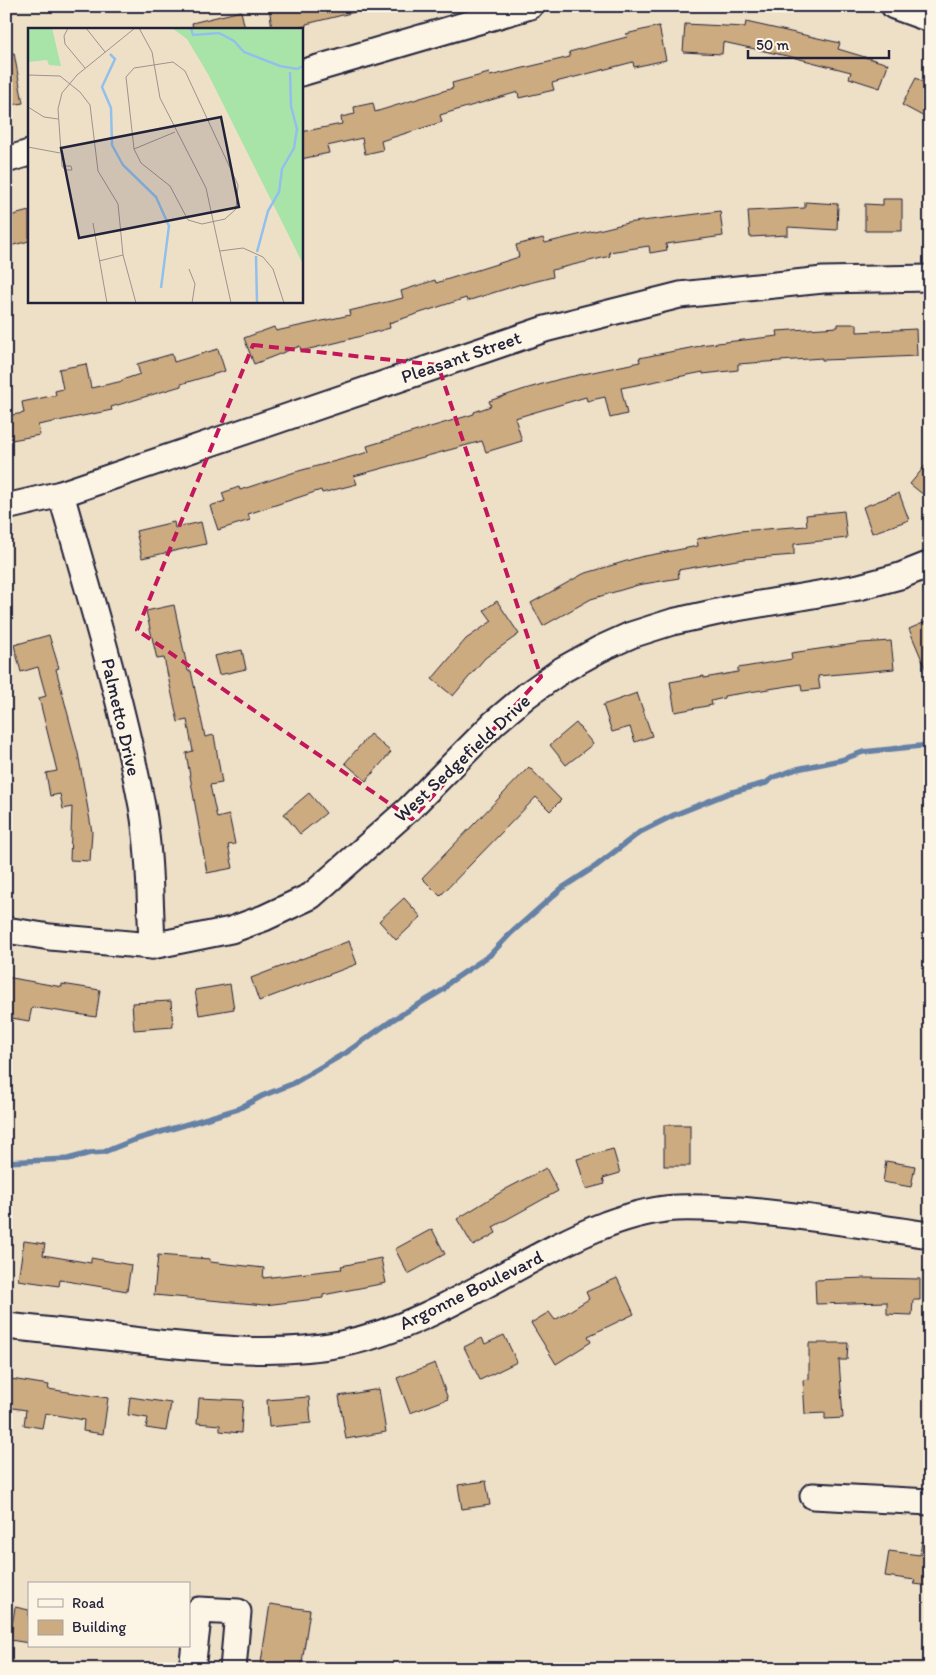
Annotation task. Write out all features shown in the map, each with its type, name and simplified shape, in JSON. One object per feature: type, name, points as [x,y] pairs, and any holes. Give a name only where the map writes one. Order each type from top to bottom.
[{"type":"street","points":[[302,73],[530,6]]},
{"type":"street","points":[[894,6],[930,19]]},
{"type":"street","points":[[6,160],[28,153]]},
{"type":"street","name":"Pleasant Street","points":[[6,507],[61,494],[545,328],[680,295],[823,280],[930,278]]},
{"type":"street","name":"Palmetto Drive","points":[[61,494],[115,685],[142,807],[148,866],[152,946]]},
{"type":"street","name":"West Sedgefield Drive","points":[[6,930],[50,937],[152,946],[231,930],[264,918],[311,896],[409,809],[501,718],[527,695],[562,670],[600,649],[631,635],[672,622],[731,609],[859,587],[900,576],[930,564]]},
{"type":"street","name":"Argonne Boulevard","points":[[6,1326],[186,1346],[256,1351],[298,1350],[341,1344],[374,1335],[415,1320],[561,1245],[608,1224],[640,1214],[675,1208],[780,1213],[930,1235]]},
{"type":"street","points":[[813,1496],[930,1502]]},
{"type":"street","points":[[192,1669],[199,1610],[238,1612],[233,1669]]},
{"type":"highlighted area","points":[[253,345],[438,365],[541,677],[412,819],[137,630]]},
{"type":"building","points":[[269,6],[355,6],[355,12],[306,24],[306,26],[272,28]]},
{"type":"building","points":[[241,11],[245,28],[193,28],[192,23]]},
{"type":"building","points":[[746,22],[840,43],[838,49],[888,64],[880,88],[849,78],[851,72],[723,42],[722,54],[683,52],[685,24],[745,27]]},
{"type":"building","points":[[659,26],[666,60],[634,67],[633,62],[552,83],[554,90],[519,98],[518,92],[440,115],[442,122],[381,141],[383,150],[365,154],[362,138],[327,146],[329,153],[302,159],[302,132],[342,124],[341,117],[355,114],[354,107],[373,103],[375,112],[453,88],[452,83],[489,73],[490,76],[570,57],[569,52],[627,37],[626,34]]},
{"type":"building","points":[[14,53],[23,103],[6,106],[6,54]]},
{"type":"building","points":[[916,78],[930,86],[930,120],[902,105]]},
{"type":"building","points":[[883,199],[902,199],[902,231],[865,231],[865,204],[883,205]]},
{"type":"building","points":[[805,202],[838,204],[837,230],[788,227],[788,235],[750,237],[748,211],[805,208]]},
{"type":"building","points":[[28,211],[28,241],[6,247],[6,217]]},
{"type":"building","points":[[720,211],[723,236],[666,244],[667,250],[650,253],[649,246],[609,252],[610,256],[552,270],[553,277],[521,284],[467,301],[466,298],[389,323],[390,328],[339,342],[301,351],[300,346],[254,364],[244,338],[274,327],[276,331],[350,315],[349,311],[403,298],[401,291],[435,280],[436,283],[519,257],[516,245],[543,238],[545,243],[627,223]]},
{"type":"building","points":[[838,324],[857,324],[857,332],[916,329],[917,356],[822,360],[822,358],[738,364],[738,370],[703,374],[703,372],[621,388],[627,414],[610,418],[605,397],[587,401],[586,397],[515,418],[522,441],[486,452],[482,441],[354,476],[357,484],[322,493],[321,490],[248,514],[250,520],[218,530],[210,506],[225,501],[222,493],[239,487],[240,490],[295,472],[369,452],[367,446],[474,414],[474,412],[491,406],[489,401],[525,389],[560,379],[640,362],[639,358],[700,345],[778,336],[777,331],[838,327]]},
{"type":"building","points":[[218,349],[225,371],[111,407],[112,410],[38,425],[40,435],[6,441],[6,416],[24,413],[22,402],[56,395],[55,391],[63,389],[59,369],[86,364],[91,388],[123,381],[140,374],[137,364],[172,354],[174,362]]},
{"type":"building","points":[[930,460],[930,500],[910,484]]},
{"type":"building","points":[[899,493],[909,520],[872,533],[863,507]]},
{"type":"building","points":[[844,511],[847,538],[794,544],[794,555],[743,559],[678,570],[679,578],[638,585],[591,599],[543,626],[531,603],[583,574],[640,557],[698,546],[697,539],[739,531],[807,526],[806,515]]},
{"type":"building","points":[[174,522],[175,528],[201,522],[206,544],[142,558],[136,531]]},
{"type":"building","points":[[497,601],[519,634],[485,658],[453,696],[432,679],[466,639],[492,621],[484,610]]},
{"type":"building","points":[[174,605],[205,737],[214,735],[222,783],[210,785],[217,818],[229,815],[235,844],[228,845],[233,868],[207,873],[186,753],[193,751],[187,720],[178,722],[164,658],[157,659],[146,611]]},
{"type":"building","points":[[930,620],[930,679],[909,629]]},
{"type":"building","points":[[49,635],[59,668],[56,669],[78,753],[92,832],[90,861],[70,860],[72,807],[63,809],[60,794],[50,796],[46,773],[57,771],[39,698],[46,696],[38,667],[21,672],[14,645]]},
{"type":"building","points":[[891,641],[894,669],[818,676],[820,689],[802,691],[801,684],[724,696],[724,698],[711,701],[712,705],[675,712],[670,682],[738,672],[738,668],[792,659],[791,653],[861,643]]},
{"type":"building","points":[[242,650],[246,669],[219,675],[214,656]]},
{"type":"building","points":[[637,693],[652,736],[635,742],[630,727],[612,732],[603,705]]},
{"type":"building","points":[[576,723],[593,744],[566,765],[550,745]]},
{"type":"building","points":[[370,734],[391,752],[366,781],[345,763]]},
{"type":"building","points":[[529,767],[561,800],[550,811],[536,797],[440,896],[422,878]]},
{"type":"building","points":[[309,793],[326,813],[300,834],[284,814]]},
{"type":"building","points":[[404,898],[421,917],[396,940],[379,921]]},
{"type":"building","points":[[349,941],[357,964],[259,1001],[251,978]]},
{"type":"building","points":[[6,977],[62,987],[62,984],[100,990],[96,1017],[32,1007],[29,1021],[6,1017]]},
{"type":"building","points":[[230,984],[234,1009],[199,1015],[195,990]]},
{"type":"building","points":[[171,1001],[173,1027],[134,1030],[132,1003]]},
{"type":"building","points":[[664,1125],[690,1125],[690,1166],[664,1166]]},
{"type":"building","points":[[613,1149],[620,1173],[603,1178],[605,1184],[586,1189],[577,1159]]},
{"type":"building","points":[[886,1161],[915,1166],[911,1187],[883,1182]]},
{"type":"building","points":[[546,1168],[558,1191],[493,1227],[496,1233],[473,1246],[457,1219],[506,1189]]},
{"type":"building","points":[[432,1229],[445,1254],[408,1274],[395,1249]]},
{"type":"building","points":[[24,1241],[45,1244],[43,1255],[91,1263],[91,1258],[131,1265],[127,1291],[60,1280],[59,1286],[18,1280]]},
{"type":"building","points":[[158,1255],[210,1259],[210,1262],[264,1268],[263,1278],[342,1269],[341,1266],[381,1258],[386,1283],[323,1295],[323,1298],[265,1305],[154,1295]]},
{"type":"building","points":[[617,1278],[634,1314],[588,1336],[591,1342],[556,1364],[531,1323],[549,1312],[555,1320],[589,1299],[586,1292]]},
{"type":"building","points":[[865,1278],[920,1279],[920,1300],[913,1300],[912,1315],[887,1314],[887,1302],[816,1304],[815,1280]]},
{"type":"building","points":[[504,1335],[517,1362],[480,1380],[464,1347],[482,1338],[485,1344]]},
{"type":"building","points":[[809,1343],[848,1343],[847,1360],[839,1360],[843,1418],[825,1419],[825,1413],[805,1414],[803,1380],[809,1379]]},
{"type":"building","points":[[435,1363],[448,1399],[410,1413],[397,1378]]},
{"type":"building","points":[[11,1379],[49,1385],[48,1389],[108,1398],[103,1434],[83,1431],[84,1420],[45,1413],[42,1428],[24,1425],[26,1410],[7,1407]]},
{"type":"building","points":[[379,1389],[386,1432],[346,1439],[339,1396]]},
{"type":"building","points":[[130,1397],[171,1403],[166,1431],[146,1428],[148,1418],[128,1415]]},
{"type":"building","points":[[309,1397],[311,1423],[269,1427],[267,1400]]},
{"type":"building","points":[[199,1398],[243,1400],[241,1433],[220,1431],[220,1425],[197,1423]]},
{"type":"building","points":[[486,1481],[490,1505],[462,1509],[458,1485]]},
{"type":"building","points":[[922,1541],[930,1542],[930,1586],[914,1584],[915,1580],[885,1576],[889,1551],[920,1555]]},
{"type":"building","points":[[270,1604],[310,1610],[301,1669],[260,1669]]},
{"type":"building","points":[[15,1607],[28,1610],[28,1643],[10,1640]]},
{"type":"waterway","points":[[6,1162],[68,1159],[90,1153],[104,1152],[134,1140],[238,1109],[262,1096],[292,1084],[347,1052],[394,1019],[443,990],[450,982],[490,955],[510,934],[562,888],[596,866],[640,832],[674,815],[729,793],[766,783],[774,777],[797,769],[841,760],[863,752],[930,745]]}]
